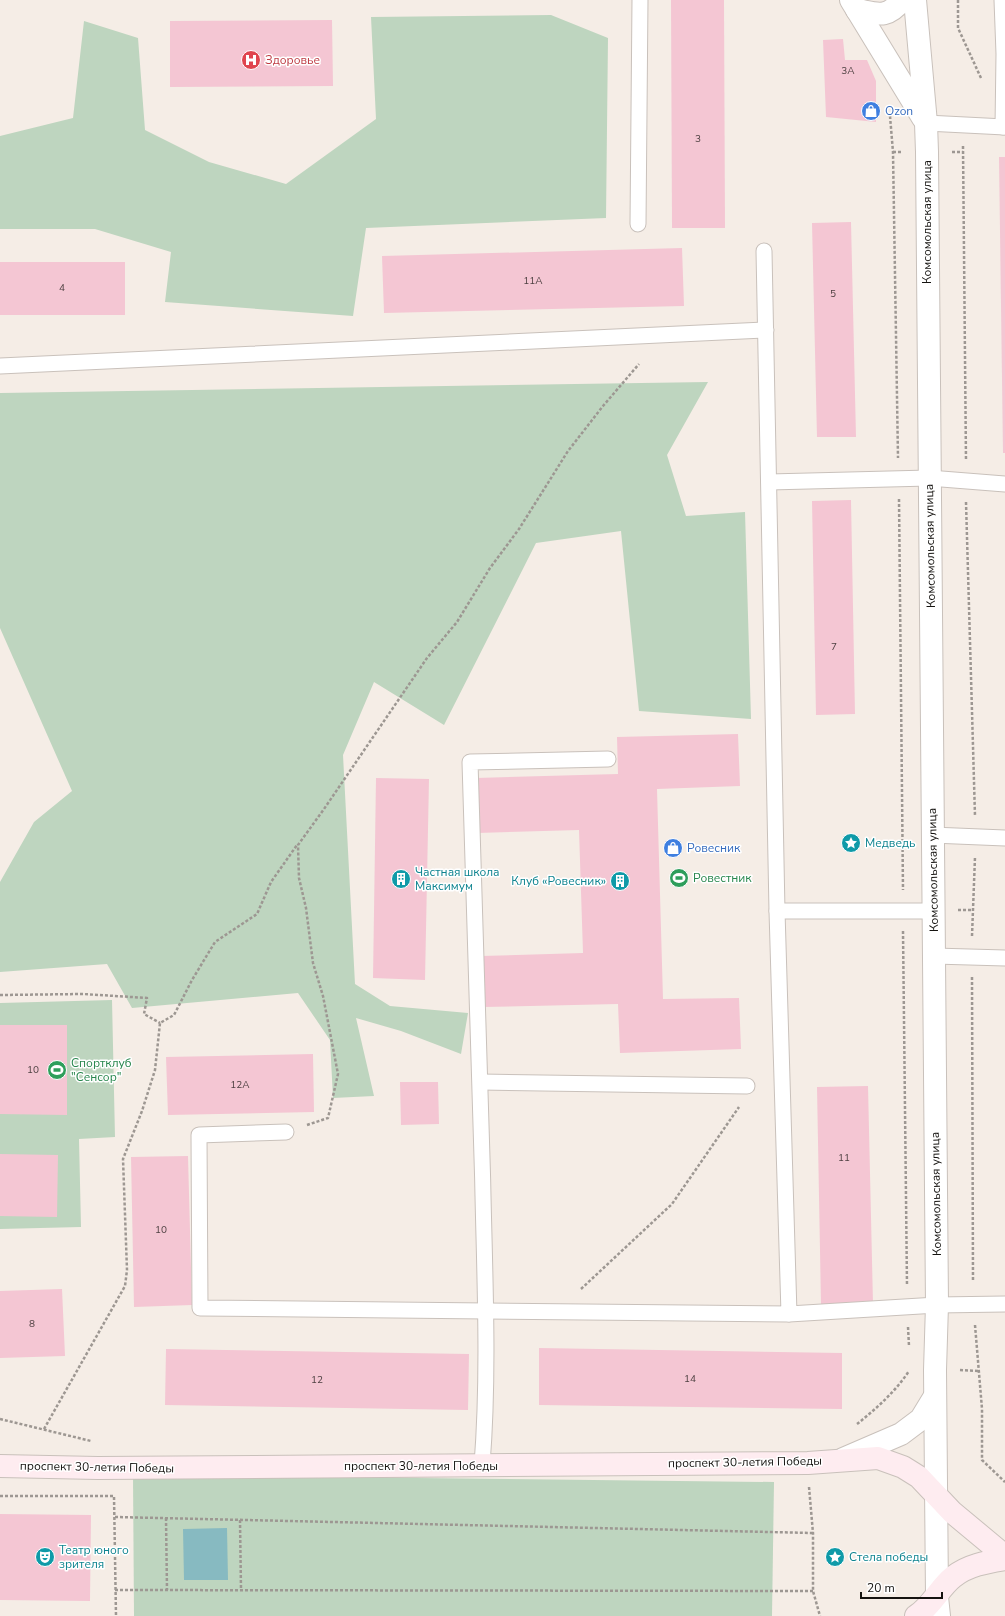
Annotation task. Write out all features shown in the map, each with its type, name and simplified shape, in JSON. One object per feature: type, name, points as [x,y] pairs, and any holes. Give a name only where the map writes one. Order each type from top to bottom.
[{"type":"main road","name":"проспект 30-летия Победы","points":[[0,1466],[106,1468],[808,1463],[878,1458],[903,1467],[919,1477],[936,1493],[952,1512],[1005,1557]]},
{"type":"main road","name":"проспект 30-летия Победы","points":[[916,1616],[938,1607],[953,1578],[980,1563],[1005,1557]]},
{"type":"street","points":[[854,5],[878,14],[894,11],[902,0]]},
{"type":"street","name":"Комсомольская улица","points":[[915,0],[926,123],[937,1305],[935,1396],[938,1607]]},
{"type":"street","points":[[854,5],[926,123]]},
{"type":"street","name":"проспект 30-летия Победы","points":[[843,1460],[901,1434],[921,1419],[935,1396]]},
{"type":"lane","points":[[638,224],[640,0]]},
{"type":"lane","points":[[926,123],[1004,127],[1002,0]]},
{"type":"lane","points":[[764,252],[777,912],[789,1314]]},
{"type":"lane","points":[[0,366],[766,330]]},
{"type":"lane","points":[[769,482],[929,478],[1005,484]]},
{"type":"lane","points":[[482,1465],[484,1441],[486,1311],[481,1082],[470,762],[608,759]]},
{"type":"lane","points":[[932,835],[1005,838]]},
{"type":"lane","points":[[777,912],[933,911]]},
{"type":"lane","points":[[934,956],[1005,958]]},
{"type":"lane","points":[[481,1082],[745,1093]]},
{"type":"lane","points":[[286,1132],[199,1135],[200,1308],[789,1314],[937,1305],[1005,1304]]},
{"type":"path","points":[[958,0],[958,28],[984,84]]},
{"type":"path","points":[[890,112],[893,152],[909,1346]]},
{"type":"path","points":[[964,125],[966,481],[976,837],[972,957],[973,1304],[980,1371],[982,1460],[1005,1482]]},
{"type":"path","points":[[160,1023],[174,1015],[192,980],[215,942],[257,914],[271,882],[324,809],[427,658],[457,622],[490,568],[519,530],[568,451],[602,406],[639,364]]},
{"type":"path","points":[[286,1132],[328,1118],[338,1074],[323,996],[314,963],[306,908],[299,878],[298,845]]},
{"type":"path","points":[[0,995],[83,994],[147,998],[144,1014],[160,1023]]},
{"type":"path","points":[[44,1429],[125,1286],[127,1270],[123,1159],[142,1111],[155,1070],[160,1023]]},
{"type":"path","points":[[557,1312],[672,1204],[745,1093]]},
{"type":"path","points":[[855,1426],[876,1409],[901,1384],[909,1370]]},
{"type":"path","points":[[955,1370],[980,1371]]},
{"type":"path","points":[[809,1484],[813,1533],[813,1591],[820,1616]]},
{"type":"path","points":[[0,1496],[114,1496],[116,1616]]},
{"type":"path","points":[[115,1517],[813,1533]]},
{"type":"path","points":[[166,1518],[167,1590]]},
{"type":"path","points":[[240,1520],[241,1590]]},
{"type":"path","points":[[115,1590],[813,1591]]},
{"type":"green space","points":[[551,15],[608,38],[606,218],[366,228],[353,316],[165,302],[171,252],[95,229],[0,229],[0,136],[73,118],[84,21],[138,38],[145,130],[209,162],[286,184],[376,119],[371,17]]},
{"type":"green space","points":[[708,382],[667,455],[686,516],[745,512],[751,719],[639,711],[621,531],[536,543],[444,725],[374,682],[343,755],[355,984],[390,1006],[468,1013],[461,1054],[401,1031],[356,1018],[374,1096],[333,1098],[330,1040],[298,993],[132,1008],[107,964],[0,972],[0,882],[34,822],[72,791],[0,628],[0,393]]},
{"type":"green space","name":"Спортклуб \"Сенсор\"","points":[[112,1000],[115,1137],[79,1139],[81,1227],[0,1229],[0,1003]]},
{"type":"green space","points":[[133,1475],[774,1482],[772,1616],[134,1616]]},
{"type":"water","points":[[227,1528],[228,1580],[184,1580],[183,1529]]},
{"type":"building","points":[[671,0],[724,0],[725,228],[672,228]]},
{"type":"building","name":"Здоровье","points":[[332,20],[333,86],[170,87],[170,21]]},
{"type":"building","points":[[843,39],[845,60],[867,60],[876,81],[876,122],[826,117],[823,40]]},
{"type":"building","points":[[999,157],[1005,157],[1005,453],[1003,453]]},
{"type":"building","points":[[851,222],[856,437],[817,437],[812,223]]},
{"type":"building","points":[[682,248],[684,306],[384,313],[382,256]]},
{"type":"building","points":[[0,262],[125,262],[125,315],[0,315]]},
{"type":"building","points":[[851,500],[855,714],[816,715],[812,501]]},
{"type":"building","name":"Клуб «Ровесник»","points":[[738,734],[740,786],[657,789],[663,999],[739,998],[741,1049],[620,1053],[618,1004],[483,1007],[481,956],[583,953],[579,830],[477,833],[476,778],[618,774],[617,737]]},
{"type":"building","name":"Частная школа Максимум","points":[[376,778],[429,779],[425,980],[373,978]]},
{"type":"building","points":[[0,1025],[67,1025],[67,1115],[0,1114]]},
{"type":"building","points":[[313,1054],[314,1112],[168,1115],[166,1057]]},
{"type":"building","points":[[400,1082],[438,1082],[439,1124],[401,1125]]},
{"type":"building","points":[[868,1086],[873,1304],[821,1305],[817,1087]]},
{"type":"building","points":[[0,1154],[58,1155],[57,1217],[0,1216]]},
{"type":"building","points":[[188,1156],[192,1305],[134,1307],[131,1157]]},
{"type":"building","points":[[62,1289],[65,1356],[0,1358],[0,1291]]},
{"type":"building","points":[[539,1348],[842,1353],[842,1409],[539,1405]]},
{"type":"building","points":[[166,1349],[469,1354],[468,1410],[165,1405]]},
{"type":"building","name":"Театр юного зрителя","points":[[0,1514],[91,1515],[90,1601],[0,1600]]},
{"type":"place","name":"Здоровье","points":[[251,60]]},
{"type":"place","name":"Ozon","points":[[871,111]]},
{"type":"place","name":"Медведь","points":[[851,843]]},
{"type":"place","name":"Ровесник","points":[[673,848]]},
{"type":"place","name":"Ровестник","points":[[679,878]]},
{"type":"place","name":"Частная школа Максимум","points":[[401,879]]},
{"type":"place","name":"Клуб «Ровесник»","points":[[620,881]]},
{"type":"place","name":"Спортклуб \"Сенсор\"","points":[[57,1070]]},
{"type":"place","name":"Театр юного зрителя","points":[[45,1557]]},
{"type":"place","name":"Стела победы","points":[[835,1557]]}]
